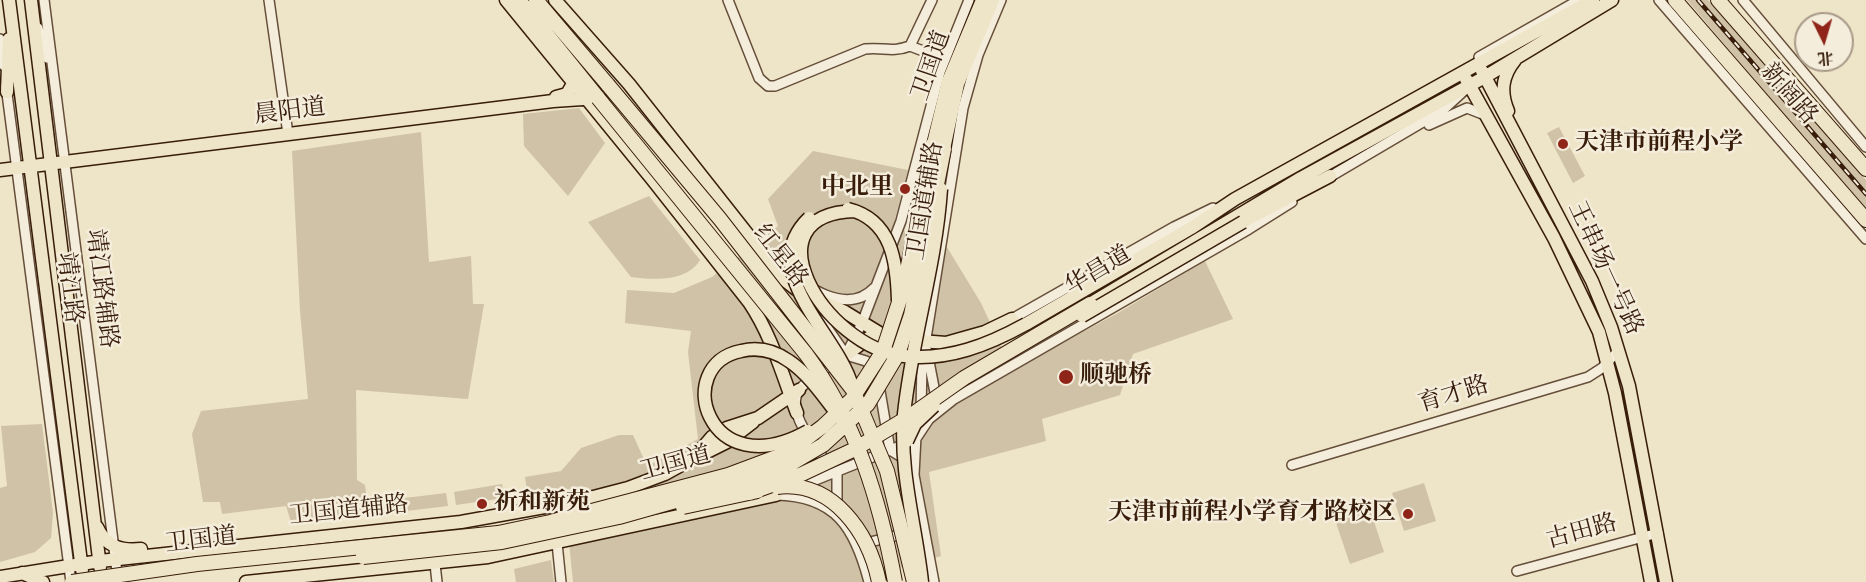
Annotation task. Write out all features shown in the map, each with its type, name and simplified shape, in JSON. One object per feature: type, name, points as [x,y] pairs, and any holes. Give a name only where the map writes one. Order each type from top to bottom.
[{"type":"highway","name":"红星路","points":[[519,0],[572,65],[592,98],[806,354],[834,397],[851,430],[877,500],[895,582]]},
{"type":"highway","name":"红星路","points":[[536,0],[579,50],[599,62],[608,85],[720,219],[853,390],[887,471],[914,582]]},
{"type":"highway","name":"新阔路","points":[[1675,0],[1866,220]]},
{"type":"highway","points":[[1718,0],[1866,169]]},
{"type":"highway","points":[[572,65],[574,82]]},
{"type":"highway","name":"卫国道","points":[[72,582],[197,564],[469,537],[550,522],[762,464],[802,443],[833,418],[858,392],[874,368],[883,351],[898,309],[938,147]]},
{"type":"highway","name":"卫国道","points":[[134,582],[199,573],[481,545],[619,517],[782,469],[823,446],[868,404],[890,370],[906,332],[938,147]]},
{"type":"highway","name":"华昌道","points":[[750,493],[802,474],[855,449],[910,416],[964,378],[1090,304]]},
{"type":"highway","points":[[750,493],[792,487],[814,492],[838,506],[855,524],[865,541],[879,582]]},
{"type":"highway","name":"卫国道","points":[[619,517],[648,514],[750,493]]},
{"type":"main road","name":"靖江路","points":[[9,0],[24,167],[35,188],[76,521],[85,563],[105,579]]},
{"type":"main road","points":[[506,0],[574,82],[592,98],[763,323],[781,372],[783,387],[771,410]]},
{"type":"main road","points":[[555,0],[599,62],[620,74],[786,282],[803,293],[837,305],[886,337]]},
{"type":"main road","name":"卫国道","points":[[938,147],[948,81],[982,0]]},
{"type":"main road","name":"卫国道","points":[[938,147],[958,84],[993,0]]},
{"type":"main road","name":"华昌道","points":[[1090,304],[1367,141],[1469,79],[1499,54],[1593,0]]},
{"type":"main road","name":"华昌道","points":[[1481,71],[1519,55],[1612,0]]},
{"type":"main road","name":"靖江路","points":[[31,6],[95,522],[85,563],[84,582]]},
{"type":"main road","points":[[7,92],[11,14]]},
{"type":"main road","points":[[1519,55],[1504,78],[1505,103],[1540,174],[1547,197]]},
{"type":"main road","name":"王串场一号路","points":[[1481,71],[1592,281],[1620,350],[1629,386],[1666,582]]},
{"type":"main road","points":[[1469,79],[1493,104],[1529,174],[1547,197]]},
{"type":"main road","name":"华昌道","points":[[855,211],[830,214],[812,226],[803,244],[806,278],[825,310],[843,328],[873,346],[900,355],[924,357],[955,353],[990,342],[1154,250],[1234,199],[1367,124],[1444,84],[1469,79]]},
{"type":"main road","name":"王串场一号路","points":[[1469,79],[1578,285],[1599,332],[1608,362],[1651,582]]},
{"type":"main road","name":"晨阳道","points":[[0,168],[24,167],[563,96],[570,91],[574,82]]},
{"type":"main road","name":"晨阳道","points":[[288,133],[592,98]]},
{"type":"main road","points":[[922,582],[908,498],[904,417],[933,263],[938,147]]},
{"type":"main road","points":[[24,167],[44,172],[52,185]]},
{"type":"main road","name":"华昌道","points":[[904,451],[912,429],[930,408],[980,375],[1243,222],[1330,176]]},
{"type":"main road","points":[[853,390],[838,353],[797,288],[792,272],[790,252],[794,239],[811,217],[831,208],[855,211],[872,219],[888,240],[895,266],[898,309]]},
{"type":"main road","points":[[846,355],[866,340],[886,337],[926,343],[964,339],[1012,319]]},
{"type":"main road","points":[[833,418],[779,444],[747,446],[729,439],[714,426],[706,410],[707,383],[717,365],[733,353],[751,350],[770,352],[801,370],[851,430]]},
{"type":"main road","points":[[771,410],[782,409],[797,412],[795,393],[781,372]]},
{"type":"main road","name":"卫国道辅路","points":[[115,553],[175,546],[199,550],[517,513],[608,493],[665,474],[694,458],[712,437],[727,428],[758,418],[795,393]]},
{"type":"main road","points":[[665,474],[684,517]]},
{"type":"main road","points":[[246,582],[435,564],[524,550],[684,517],[776,495]]},
{"type":"main road","points":[[517,513],[524,550]]},
{"type":"main road","points":[[0,577],[85,563],[115,553],[102,537],[95,522]]},
{"type":"main road","points":[[359,532],[363,571]]},
{"type":"main road","points":[[17,573],[30,574],[43,582]]},
{"type":"street","name":"靖江路辅路","points":[[44,0],[118,582]]},
{"type":"street","points":[[270,0],[288,133]]},
{"type":"street","points":[[728,0],[759,78],[768,86],[775,86],[865,49],[877,48],[895,52],[910,46],[932,0]]},
{"type":"street","name":"卫国道辅路","points":[[846,355],[862,323],[901,221],[944,59],[969,0]]},
{"type":"street","name":"卫国道辅路","points":[[914,475],[915,440],[921,412],[921,369],[969,84],[1001,0]]},
{"type":"street","points":[[1367,124],[1469,79],[1579,0]]},
{"type":"street","points":[[1659,0],[1866,239]]},
{"type":"street","points":[[1743,0],[1864,142]]},
{"type":"street","points":[[31,6],[54,78]]},
{"type":"street","points":[[0,39],[7,92],[24,167],[85,563],[72,582]]},
{"type":"street","points":[[910,46],[944,59]]},
{"type":"street","name":"华昌道","points":[[915,440],[928,419],[954,399],[1249,229],[1330,176],[1400,137],[1443,110],[1469,79]]},
{"type":"street","points":[[1400,137],[1462,109],[1474,109],[1488,117]]},
{"type":"street","name":"华昌道","points":[[1012,319],[1174,227],[1234,199]]},
{"type":"street","points":[[901,221],[944,230]]},
{"type":"street","points":[[713,258],[747,232]]},
{"type":"street","points":[[765,256],[837,305],[857,300],[875,286]]},
{"type":"street","points":[[803,293],[846,355],[866,361],[875,372],[890,450],[893,454],[906,458],[914,475],[934,582]]},
{"type":"street","points":[[926,343],[938,411]]},
{"type":"street","name":"育才路","points":[[1292,465],[1588,377],[1595,374],[1620,350]]},
{"type":"street","points":[[795,393],[846,355]]},
{"type":"street","points":[[797,412],[801,426],[831,471],[836,516]]},
{"type":"street","points":[[776,495],[831,471],[915,440]]},
{"type":"street","points":[[825,506],[831,471]]},
{"type":"street","points":[[776,495],[802,496],[825,506],[836,516],[857,546],[869,582]]},
{"type":"street","points":[[857,546],[924,529]]},
{"type":"street","name":"古田路","points":[[1517,571],[1658,533]]},
{"type":"street","points":[[557,543],[561,582]]},
{"type":"street","points":[[435,564],[437,582]]},
{"type":"shaded area","points":[[1687,0],[1708,0],[1866,180],[1866,211]]},
{"type":"shaded area","points":[[579,108],[605,143],[568,196],[524,146],[523,114]]},
{"type":"shaded area","points":[[1559,127],[1585,176],[1573,183],[1547,133]]},
{"type":"shaded area","points":[[421,132],[429,262],[471,256],[473,304],[484,304],[468,399],[356,390],[357,480],[365,485],[369,515],[291,522],[286,506],[222,514],[220,502],[203,502],[192,434],[201,411],[308,399],[300,311],[292,151]]},
{"type":"shaded area","points":[[813,151],[908,170],[893,227],[945,244],[981,303],[1012,370],[1118,313],[1205,261],[1233,319],[1133,354],[1120,395],[1042,419],[1046,441],[929,472],[941,556],[875,575],[864,582],[573,582],[568,532],[529,502],[525,477],[561,471],[581,448],[619,435],[633,435],[647,466],[698,439],[688,352],[691,331],[625,323],[627,290],[674,293],[712,277],[778,226],[768,199]]},
{"type":"shaded area","points":[[649,196],[700,260],[694,267],[679,276],[660,279],[631,277],[588,222]]},
{"type":"shaded area","points":[[42,424],[53,513],[51,538],[35,552],[0,562],[0,488],[7,486],[1,426]]},
{"type":"shaded area","points":[[1424,483],[1436,521],[1404,531],[1392,493]]},
{"type":"shaded area","points":[[502,484],[504,498],[456,505],[454,492]]},
{"type":"shaded area","points":[[446,493],[448,506],[381,514],[380,501]]},
{"type":"shaded area","points":[[1367,500],[1384,552],[1350,564],[1332,511]]},
{"type":"shaded area","points":[[551,560],[554,582],[516,582],[514,569]]},
{"type":"railway","points":[[1698,0],[1866,194]]},
{"type":"place","name":"天津市前程小学","points":[[1563,144]]},
{"type":"place","name":"中北里","points":[[905,189]]},
{"type":"place","name":"顺驰桥","points":[[1066,377]]},
{"type":"place","name":"祈和新苑","points":[[482,504]]},
{"type":"place","name":"天津市前程小学育才路校区","points":[[1408,514]]}]
